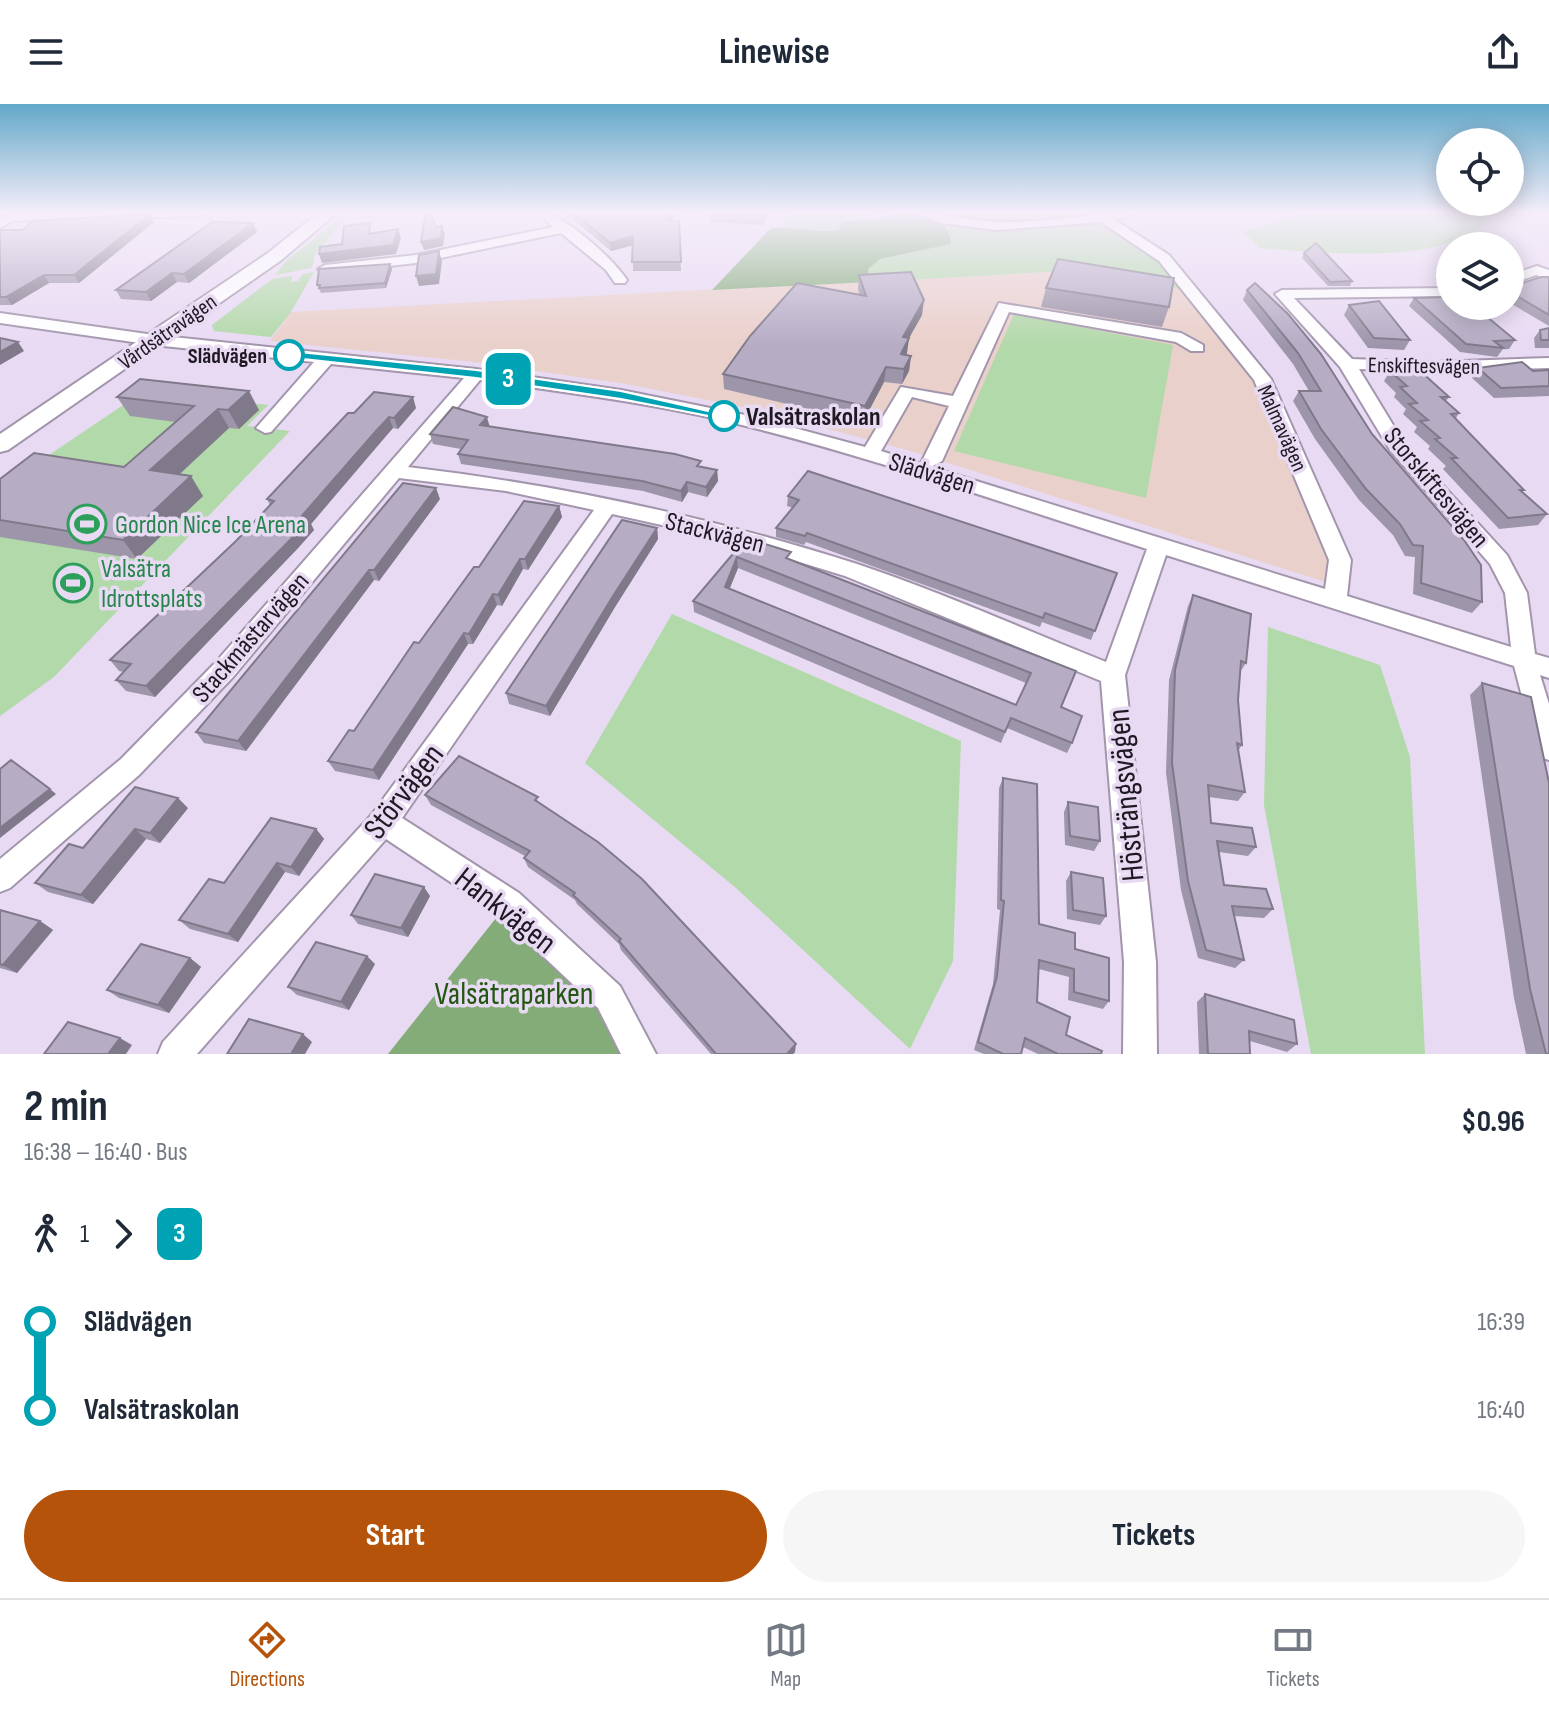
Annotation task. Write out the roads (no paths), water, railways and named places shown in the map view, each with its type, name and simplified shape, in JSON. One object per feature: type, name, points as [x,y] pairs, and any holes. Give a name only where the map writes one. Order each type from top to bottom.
[{"type":"main road","name":"Vårdsätravägen","points":[[0,445],[275,256]]},
{"type":"street","points":[[325,269],[429,256]]},
{"type":"street","points":[[597,256],[611,267],[620,280]]},
{"type":"street","name":"Malmavägen","points":[[1162,256],[1262,379],[1340,560],[1335,601]]},
{"type":"street","points":[[1524,275],[1537,270],[1549,276]]},
{"type":"street","name":"Storskiftesvägen","points":[[1436,292],[1282,294],[1347,364],[1397,446],[1499,560],[1516,593],[1524,660],[1549,749]]},
{"type":"street","points":[[932,461],[1004,306],[1181,338],[1197,348]]},
{"type":"street","name":"Slädvägen","points":[[0,318],[154,340],[476,374],[621,395],[736,418],[870,454],[1549,668]]},
{"type":"street","points":[[265,428],[326,359]]},
{"type":"street","name":"Enskiftesvägen","points":[[1347,364],[1446,367],[1549,363]]},
{"type":"street","name":"Stackmästarvägen","points":[[0,878],[130,767],[224,670],[476,374]]},
{"type":"street","points":[[870,454],[907,391],[960,403]]},
{"type":"street","name":"Stackvägen","points":[[394,471],[506,485],[727,532],[853,571],[1113,675]]},
{"type":"street","name":"Störvägen","points":[[175,1054],[383,822],[606,508]]},
{"type":"street","name":"Hösträngsvägen","points":[[1140,1054],[1140,962],[1113,675],[1159,544]]},
{"type":"street","name":"Hankvägen","points":[[383,822],[508,903],[609,997],[639,1054]]},
{"type":"place","name":"Slädvägen","points":[[289,355]]},
{"type":"place","name":"Valsätraskolan","points":[[724,416]]},
{"type":"place","name":"Gordon Nice Ice Arena","points":[[87,524]]},
{"type":"place","name":"Valsätra Idrottsplats","points":[[73,583]]},
{"type":"park label","name":"Valsätraparken","points":[[514,993]]}]
